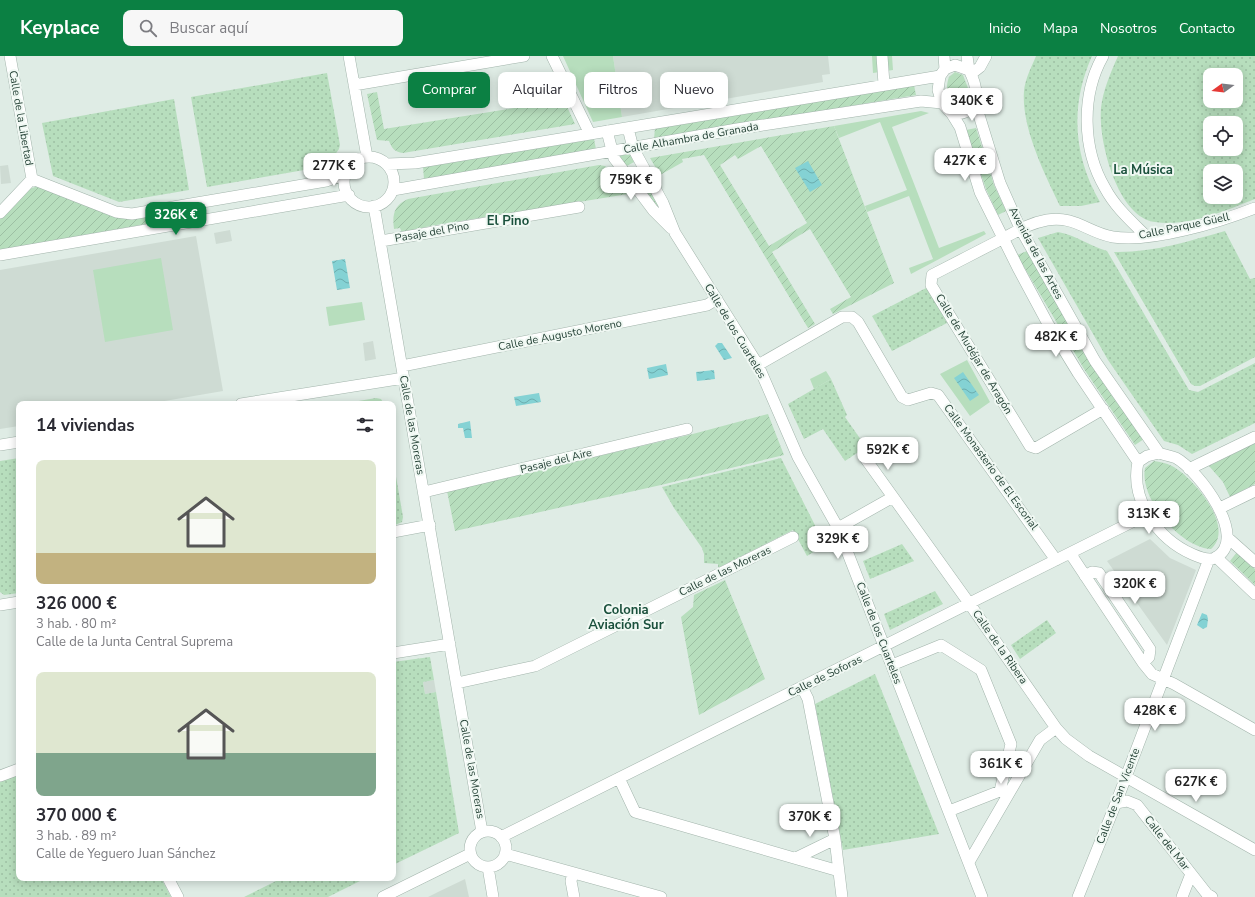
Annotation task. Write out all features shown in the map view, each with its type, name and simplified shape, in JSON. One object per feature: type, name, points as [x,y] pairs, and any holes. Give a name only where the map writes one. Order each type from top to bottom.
[{"type":"street","name":"Calle de la Libertad","points":[[10,56],[32,179]]},
{"type":"street","points":[[349,56],[367,157]]},
{"type":"street","points":[[354,85],[524,56]]},
{"type":"street","points":[[552,56],[590,134]]},
{"type":"street","points":[[882,56],[884,84]]},
{"type":"street","points":[[944,56],[938,90],[942,103],[952,114],[966,112],[972,109],[975,102],[976,94],[966,56]]},
{"type":"street","points":[[970,72],[980,67],[986,56]]},
{"type":"street","points":[[1103,56],[1088,97],[1087,133],[1093,162],[1104,188],[1127,218],[1146,236]]},
{"type":"street","points":[[942,73],[955,65],[970,72]]},
{"type":"street","name":"Calle Alhambra de Granada","points":[[387,164],[416,163],[628,128],[942,73]]},
{"type":"street","name":"Calle Alhambra de Granada","points":[[393,190],[737,129],[921,101],[942,103]]},
{"type":"street","name":"Avenida de las Artes","points":[[975,102],[1000,183],[1020,228],[1096,361],[1158,453]]},
{"type":"street","name":"Avenida de las Artes","points":[[952,114],[960,127],[980,192],[1048,324],[1102,409],[1138,462]]},
{"type":"street","name":"Calle de los Cuarteles","points":[[628,128],[633,148],[663,202],[675,232],[758,365],[798,457],[838,528],[982,897]]},
{"type":"street","name":"Calle de los Cuarteles","points":[[607,131],[611,152],[624,172],[653,210],[675,232]]},
{"type":"street","points":[[367,157],[378,158],[387,164],[394,177],[393,190],[389,198],[374,206],[360,204],[349,195],[345,185],[346,174],[354,162],[367,157]]},
{"type":"street","points":[[0,213],[32,179],[116,212],[132,214],[326,181],[346,174]]},
{"type":"street","points":[[0,255],[349,195]]},
{"type":"street","name":"Calle de las Moreras","points":[[374,206],[482,832]]},
{"type":"street","name":"Pasaje del Pino","points":[[381,241],[579,207]]},
{"type":"street","name":"Calle Parque Güell","points":[[1020,228],[1047,220],[1059,219],[1076,222],[1111,236],[1126,238],[1146,236],[1232,217],[1255,208]]},
{"type":"street","points":[[1111,236],[1119,231],[1127,218]]},
{"type":"street","name":"Calle de Mudéjar de Aragón","points":[[1020,228],[932,275],[931,285],[1030,446],[1036,448],[1102,409]]},
{"type":"street","name":"Calle de Augusto Moreno","points":[[402,366],[708,305],[717,299]]},
{"type":"street","name":"Calle Monasterio de El Escorial","points":[[758,365],[842,317],[852,317],[858,322],[902,397],[908,400],[931,393],[938,395],[1056,560]]},
{"type":"street","points":[[285,401],[404,378]]},
{"type":"street","name":"Pasaje del Aire","points":[[424,492],[687,429]]},
{"type":"street","points":[[1189,469],[1255,437]]},
{"type":"street","points":[[0,445],[16,442]]},
{"type":"street","points":[[1255,562],[1237,544],[1228,538],[1226,524],[1220,508],[1206,488],[1189,469],[1176,458],[1158,453],[1147,456],[1138,462],[1135,475],[1139,494],[1148,514],[1163,535],[1184,550],[1224,563],[1255,594]]},
{"type":"street","name":"Calle de la Ribera","points":[[865,458],[1056,728],[1066,739],[1089,756],[1255,850]]},
{"type":"street","points":[[1220,508],[1255,491]]},
{"type":"street","points":[[838,528],[893,497]]},
{"type":"street","name":"Calle de Soforas","points":[[501,837],[1148,514]]},
{"type":"street","points":[[396,531],[430,525]]},
{"type":"street","name":"Calle de las Moreras","points":[[457,683],[535,666],[793,537]]},
{"type":"street","name":"Calle de San Vicente","points":[[1078,897],[1212,558],[1223,551],[1228,538]]},
{"type":"street","points":[[1070,553],[1142,664],[1152,674],[1255,730]]},
{"type":"street","points":[[0,605],[16,602]]},
{"type":"street","points":[[396,653],[450,644]]},
{"type":"street","points":[[892,664],[941,645],[981,670],[1012,744],[1000,791],[949,811]]},
{"type":"street","points":[[802,687],[808,699],[835,839],[842,897]]},
{"type":"street","points":[[969,862],[1040,740],[1056,728]]},
{"type":"street","points":[[0,776],[16,770]]},
{"type":"street","points":[[619,778],[635,812],[839,871]]},
{"type":"street","points":[[1137,805],[1139,796],[1145,791],[1152,791]]},
{"type":"street","name":"Calle del Mar","points":[[1116,803],[1127,801],[1137,805],[1206,894],[1212,897]]},
{"type":"street","points":[[492,831],[501,837],[506,848],[505,854],[499,864],[488,867],[477,863],[470,854],[471,843],[474,838],[482,832],[492,831]]},
{"type":"street","points":[[796,858],[835,839]]},
{"type":"street","points":[[383,897],[470,854]]},
{"type":"street","points":[[505,854],[647,895],[661,897]]},
{"type":"street","points":[[488,867],[493,897]]},
{"type":"street","points":[[573,873],[571,881],[574,897]]},
{"type":"street","points":[[1182,897],[1191,874]]},
{"type":"street","points":[[170,881],[178,897]]},
{"type":"shaded area","points":[[613,56],[828,56],[830,74],[822,75],[823,82],[728,99],[728,72],[660,72],[660,108],[674,108],[622,117],[621,108],[652,108],[652,72],[615,72]]},
{"type":"shaded area","points":[[8,165],[11,183],[1,184],[0,166]]},
{"type":"shaded area","points":[[230,230],[232,241],[216,244],[214,233]]},
{"type":"shaded area","points":[[196,236],[223,391],[165,401],[16,401],[16,426],[0,429],[0,270]]},
{"type":"shaded area","points":[[373,341],[376,359],[365,361],[363,343]]},
{"type":"shaded area","points":[[1150,539],[1170,558],[1196,570],[1167,645],[1107,561]]},
{"type":"shaded area","points":[[434,680],[436,692],[425,694],[423,682]]},
{"type":"shaded area","points":[[465,879],[469,897],[428,897],[438,892]]},
{"type":"green space","points":[[563,56],[613,56],[615,72],[584,72],[584,102],[576,85],[576,72],[570,72]]},
{"type":"green space","points":[[872,56],[892,56],[893,70],[873,73]]},
{"type":"green space","points":[[1036,56],[1092,56],[1080,93],[1078,130],[1084,167],[1100,202],[1081,206],[1060,206],[1041,165],[1030,135],[1024,105],[1024,91],[1026,82]]},
{"type":"green space","points":[[1118,56],[1255,56],[1255,199],[1243,204],[1243,164],[1203,164],[1203,204],[1242,204],[1206,217],[1181,222],[1155,222],[1142,217],[1130,207],[1120,192],[1107,157],[1103,139],[1101,108],[1108,81]]},
{"type":"green space","points":[[955,72],[963,75],[968,88],[966,101],[959,107],[951,103],[947,91],[949,77]]},
{"type":"green space","points":[[327,73],[340,145],[339,149],[327,166],[207,187],[191,97]]},
{"type":"green space","points":[[914,85],[916,95],[654,139],[655,128]]},
{"type":"green space","points":[[377,92],[384,129],[514,108],[568,108],[575,124],[403,153],[394,150],[389,141],[377,140],[367,94]]},
{"type":"green space","points":[[174,99],[189,190],[119,202],[53,176],[42,123]]},
{"type":"green space","points":[[587,108],[621,108],[622,117],[593,122]]},
{"type":"green space","points":[[921,111],[929,113],[892,127],[939,248],[984,231],[986,234],[911,274],[909,268],[933,259],[909,196],[867,212],[865,206],[907,190],[880,122],[839,138],[834,126]]},
{"type":"green space","points":[[834,126],[894,283],[833,314],[830,309],[851,297],[810,229],[772,252],[815,324],[808,328],[704,155],[682,159],[683,162],[660,175],[650,158]],"holes":[[[761,146],[807,223],[769,246],[720,165],[735,155],[738,159]]]},
{"type":"green space","points":[[976,128],[994,185],[1006,211],[998,215],[986,189],[966,130]]},
{"type":"green space","points":[[594,139],[596,149],[424,179],[423,167]]},
{"type":"green space","points":[[628,154],[631,155],[634,162],[625,167],[619,156]]},
{"type":"green space","points":[[599,165],[605,166],[609,169],[628,194],[430,226],[402,233],[400,228],[394,229],[393,219],[395,211],[403,201],[408,199]]},
{"type":"green space","points":[[639,169],[660,207],[658,208],[630,173]]},
{"type":"green space","points":[[40,187],[109,214],[195,208],[197,215],[0,250],[0,218],[29,189]]},
{"type":"green space","points":[[1225,231],[1250,279],[1255,278],[1255,357],[1200,386],[1195,386],[1191,384],[1114,252],[1142,251]]},
{"type":"green space","points":[[1058,232],[1065,233],[1107,251],[1189,390],[1198,392],[1255,363],[1255,423],[1192,454],[1178,445],[1164,441],[1108,360],[1038,238]]},
{"type":"green space","points":[[1027,251],[1144,439],[1135,445],[1084,369],[1017,255]]},
{"type":"green space","points":[[161,258],[173,330],[105,342],[93,270]]},
{"type":"green space","points":[[928,287],[947,323],[892,351],[872,316]]},
{"type":"green space","points":[[362,302],[365,320],[329,326],[326,307]]},
{"type":"green space","points":[[967,360],[990,402],[970,416],[940,374]]},
{"type":"green space","points":[[826,371],[831,379],[814,389],[810,379]]},
{"type":"green space","points":[[831,379],[847,415],[845,417],[866,447],[845,461],[823,429],[804,439],[788,404]]},
{"type":"green space","points":[[376,398],[381,399],[382,401],[358,401]]},
{"type":"green space","points":[[768,414],[784,455],[661,485],[455,531],[447,491],[689,435]]},
{"type":"green space","points":[[1255,443],[1255,484],[1230,497],[1223,482],[1209,466]]},
{"type":"green space","points":[[16,458],[16,593],[4,595],[0,592],[0,461]]},
{"type":"green space","points":[[781,458],[825,545],[807,556],[793,530],[720,567],[718,567],[718,564],[704,563],[702,548],[674,508],[662,487]]},
{"type":"green space","points":[[1154,461],[1170,465],[1181,472],[1200,491],[1209,503],[1215,516],[1218,528],[1217,540],[1211,549],[1199,547],[1175,531],[1164,520],[1155,507],[1145,480],[1145,468]]},
{"type":"green space","points":[[396,476],[403,517],[402,522],[396,525]]},
{"type":"green space","points":[[902,544],[914,561],[870,579],[863,561]]},
{"type":"green space","points":[[1237,552],[1255,569],[1255,585],[1230,561]]},
{"type":"green space","points":[[725,580],[765,679],[699,715],[681,617],[693,607],[694,595]]},
{"type":"green space","points":[[935,591],[943,604],[890,630],[884,614]]},
{"type":"green space","points":[[1047,620],[1056,633],[1020,659],[1011,645]]},
{"type":"green space","points":[[430,657],[434,680],[423,682],[425,694],[436,692],[459,833],[396,864],[396,662]]},
{"type":"green space","points":[[875,674],[939,834],[843,850],[815,704]]},
{"type":"green space","points":[[16,775],[16,881],[163,881],[171,897],[0,897],[0,781]]},
{"type":"green space","points":[[276,881],[360,881],[328,897],[244,897]]},
{"type":"water","points":[[808,161],[822,185],[810,192],[795,168]]},
{"type":"water","points":[[345,259],[350,288],[337,290],[332,261]]},
{"type":"water","points":[[718,343],[722,343],[732,358],[724,360],[715,346]]},
{"type":"water","points":[[666,364],[668,375],[649,379],[647,368]]},
{"type":"water","points":[[714,370],[715,379],[697,381],[696,372]]},
{"type":"water","points":[[963,372],[979,395],[970,401],[954,378]]},
{"type":"water","points":[[539,393],[541,402],[516,406],[514,397]]},
{"type":"water","points":[[470,421],[472,438],[465,438],[463,428],[458,428],[458,424]]},
{"type":"water","points":[[1202,613],[1207,615],[1208,619],[1207,627],[1203,629],[1197,625]]},
{"type":"district","name":"La Música","points":[[1143,170]]},
{"type":"district","name":"El Pino","points":[[508,221]]},
{"type":"district","name":"Colonia Aviación Sur","points":[[626,618]]}]
